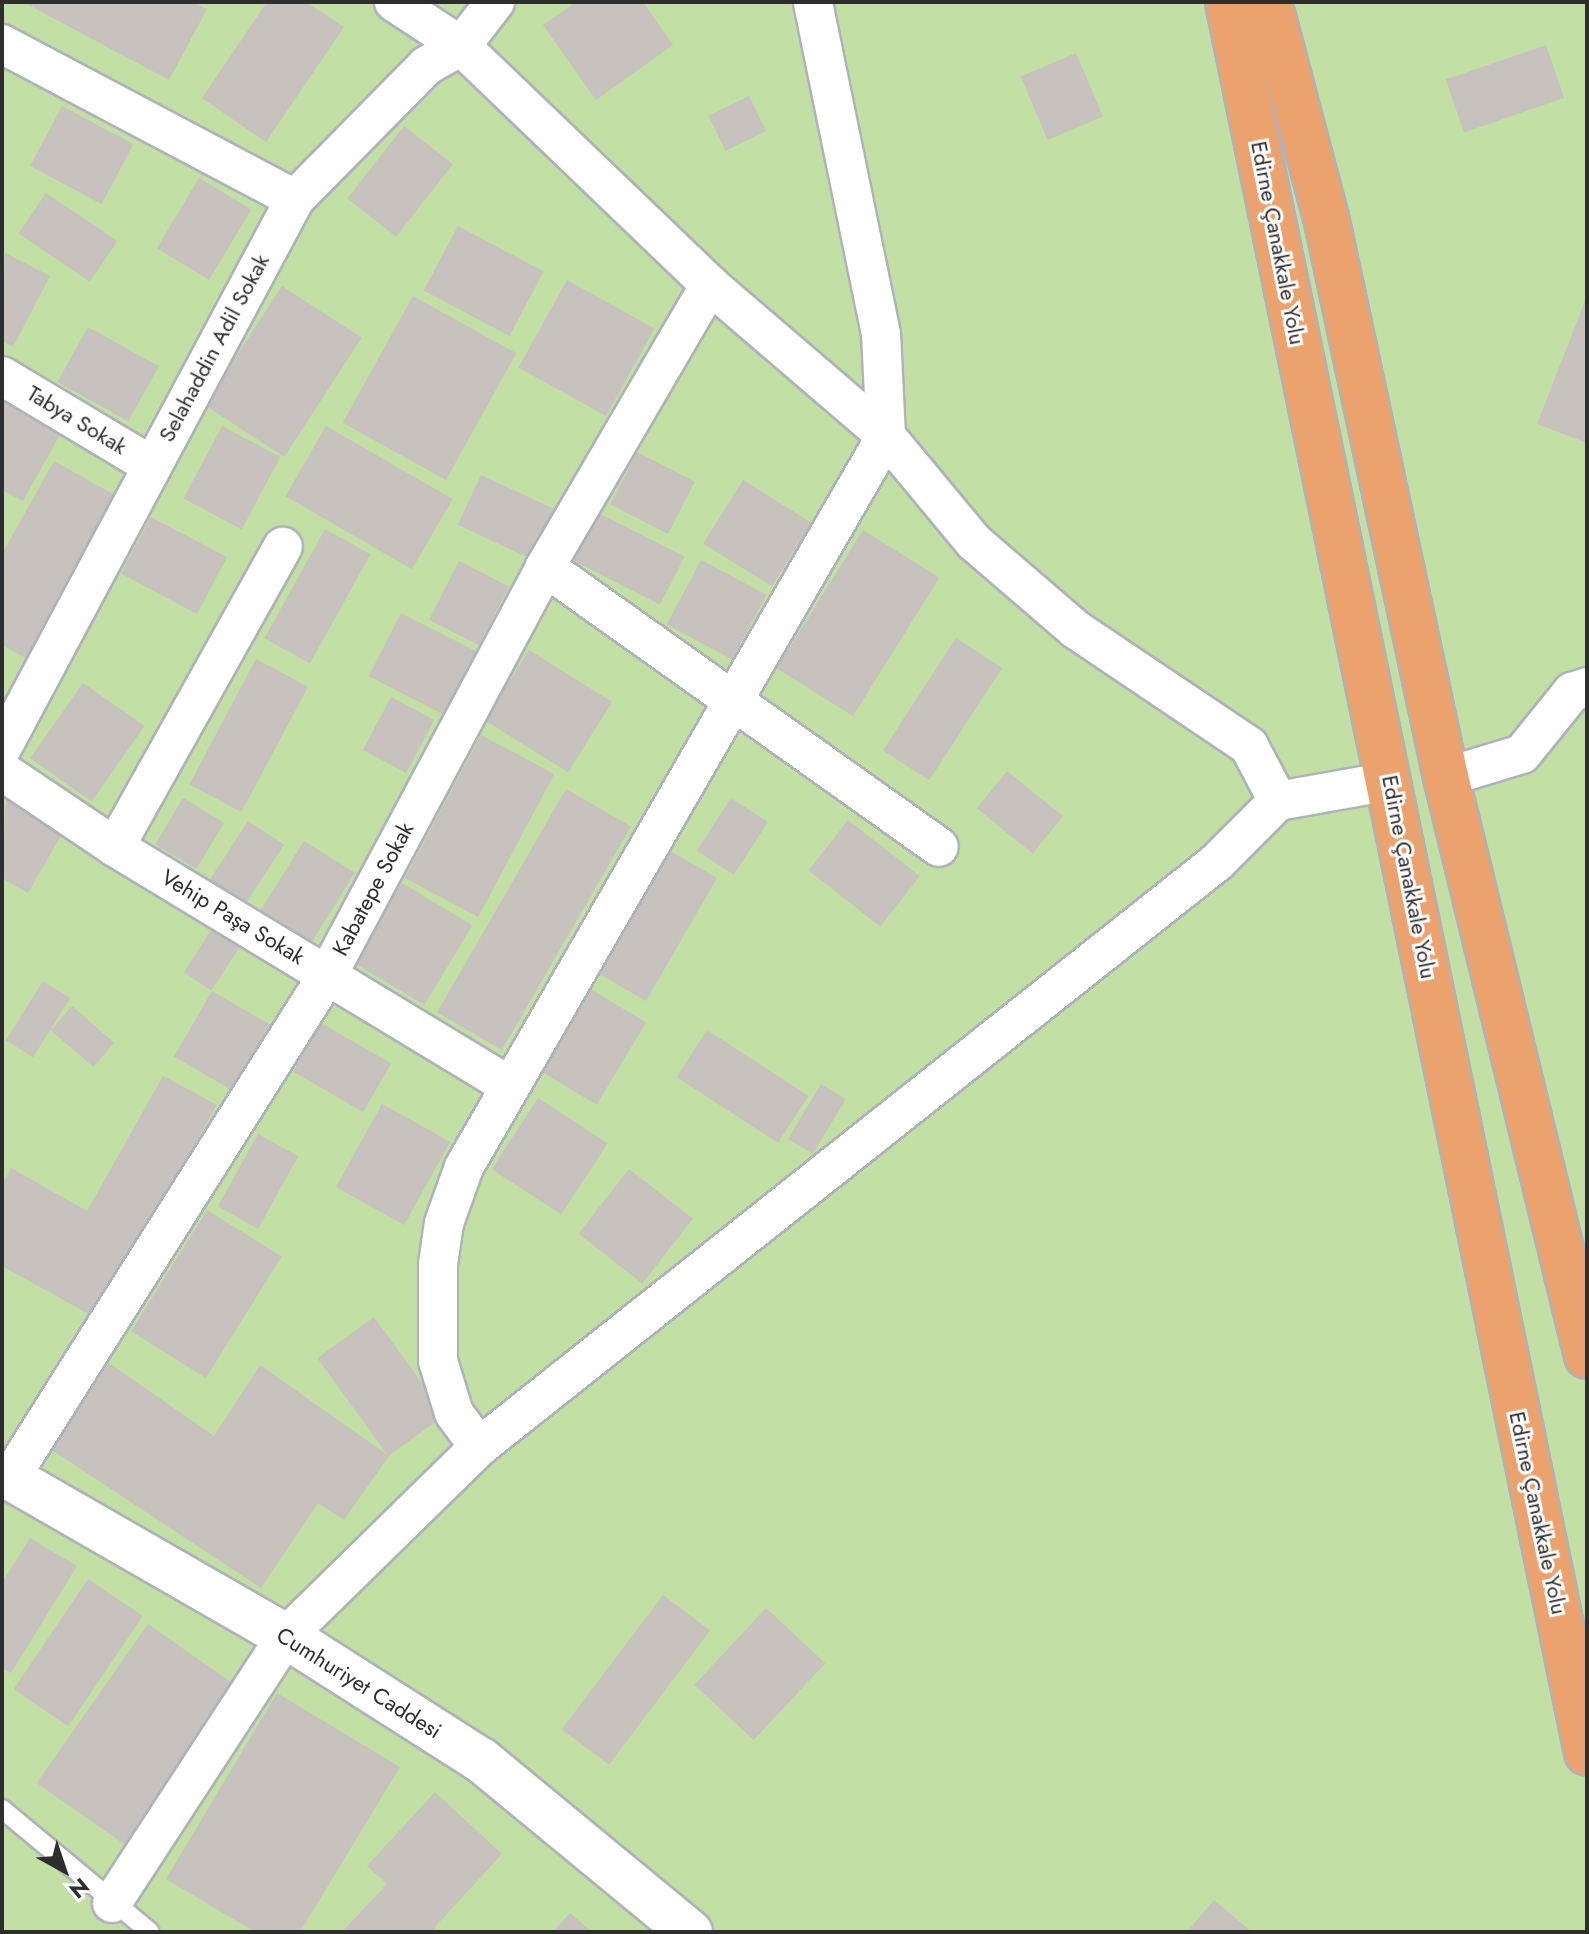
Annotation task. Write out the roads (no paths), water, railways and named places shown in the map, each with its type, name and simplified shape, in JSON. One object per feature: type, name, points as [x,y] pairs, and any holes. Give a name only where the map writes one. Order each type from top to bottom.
[{"type":"highway","name":"Edirne Çanakkale Yolu","points":[[1228,2],[1587,1753]]},
{"type":"highway","name":"Edirne Çanakkale Yolu","points":[[1269,2],[1326,217],[1446,777],[1587,1356]]},
{"type":"main road","name":"Cumhuriyet Caddesi","points":[[6,1475],[286,1636],[481,1760],[690,1932]]},
{"type":"street","points":[[394,2],[461,46],[710,285],[886,436],[974,542],[1075,629],[1249,746],[1278,801]]},
{"type":"street","name":"Selahaddin Adil Sokak","points":[[2,748],[295,199],[426,66],[461,46],[495,2]]},
{"type":"street","points":[[479,1447],[454,1413],[438,1361],[438,1264],[444,1223],[464,1167],[507,1084],[886,436],[881,334],[813,2]]},
{"type":"street","points":[[2,44],[295,199]]},
{"type":"street","name":"Kabatepe Sokak","points":[[6,1475],[328,974],[545,567],[710,285]]},
{"type":"street","name":"Tabya Sokak","points":[[2,376],[151,465]]},
{"type":"street","points":[[115,847],[283,547]]},
{"type":"street","points":[[545,567],[733,696],[939,847]]},
{"type":"street","points":[[1446,777],[1522,754],[1572,692],[1587,687]]},
{"type":"street","name":"Vehip Paşa Sokak","points":[[2,771],[115,847],[507,1084]]},
{"type":"street","points":[[112,1903],[286,1636],[479,1447],[1217,862],[1278,801],[1390,781]]},
{"type":"lane","points":[[2,1809],[150,1932]]}]
